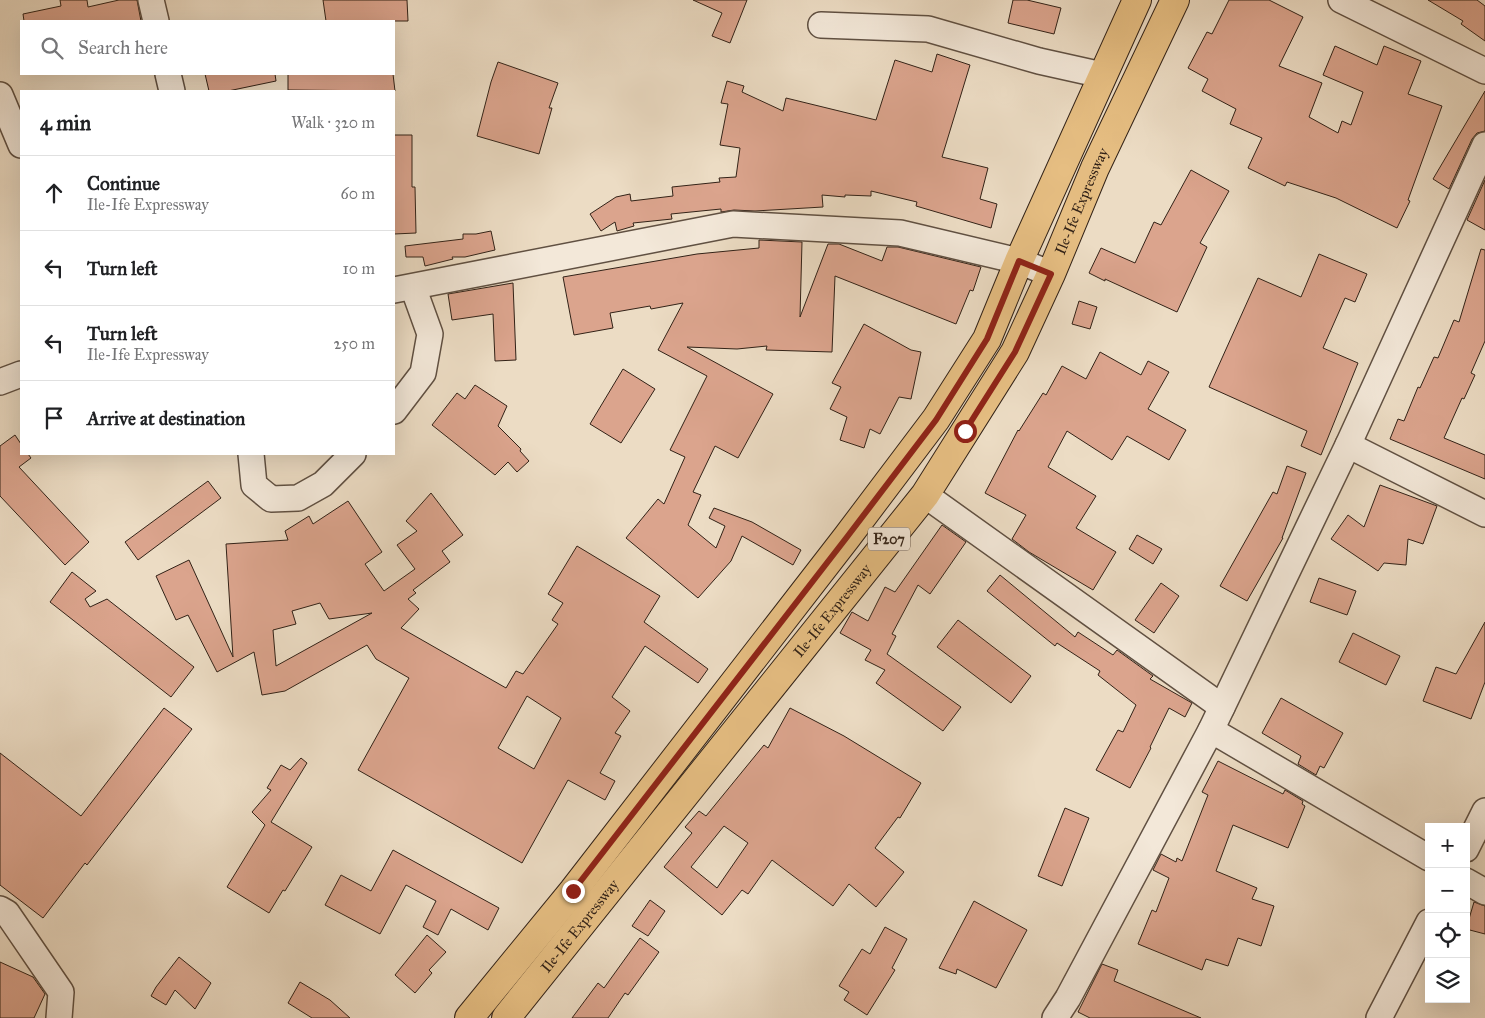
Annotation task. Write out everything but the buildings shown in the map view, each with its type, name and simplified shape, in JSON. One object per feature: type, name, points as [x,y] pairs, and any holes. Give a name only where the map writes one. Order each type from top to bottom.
[{"type":"main road","name":"Ile-Ife Expressway","points":[[468,1018],[579,883],[936,420],[987,339],[1019,261],[1137,0]]},
{"type":"main road","name":"Ile-Ife Expressway","points":[[506,1018],[925,495],[1015,352],[1051,274],[1096,168],[1175,0]]},
{"type":"street","points":[[151,0],[156,20]]},
{"type":"street","points":[[1342,0],[1485,71]]},
{"type":"street","points":[[821,25],[928,29],[1039,60],[1102,75]]},
{"type":"street","points":[[168,75],[172,90]]},
{"type":"street","points":[[0,95],[20,143]]},
{"type":"street","points":[[1055,1018],[1068,998],[1211,730],[1348,445],[1485,144]]},
{"type":"street","points":[[395,410],[423,373],[430,334],[403,289],[733,224],[900,232],[1019,261],[1051,274]]},
{"type":"street","points":[[0,382],[20,374]]},
{"type":"street","points":[[1348,445],[1485,514]]},
{"type":"street","points":[[251,455],[254,485],[271,499],[298,498],[323,484],[352,455]]},
{"type":"street","points":[[925,495],[1222,707]]},
{"type":"street","points":[[1211,730],[1425,856]]},
{"type":"street","points":[[1470,841],[1485,811]]},
{"type":"street","points":[[1470,883],[1485,892]]},
{"type":"street","points":[[0,909],[7,913],[61,992],[59,1018]]},
{"type":"street","points":[[1379,1018],[1425,930]]},
{"type":"route","points":[[573,891],[936,420],[987,339],[1019,261],[1051,274],[1015,352],[965,431]]}]
